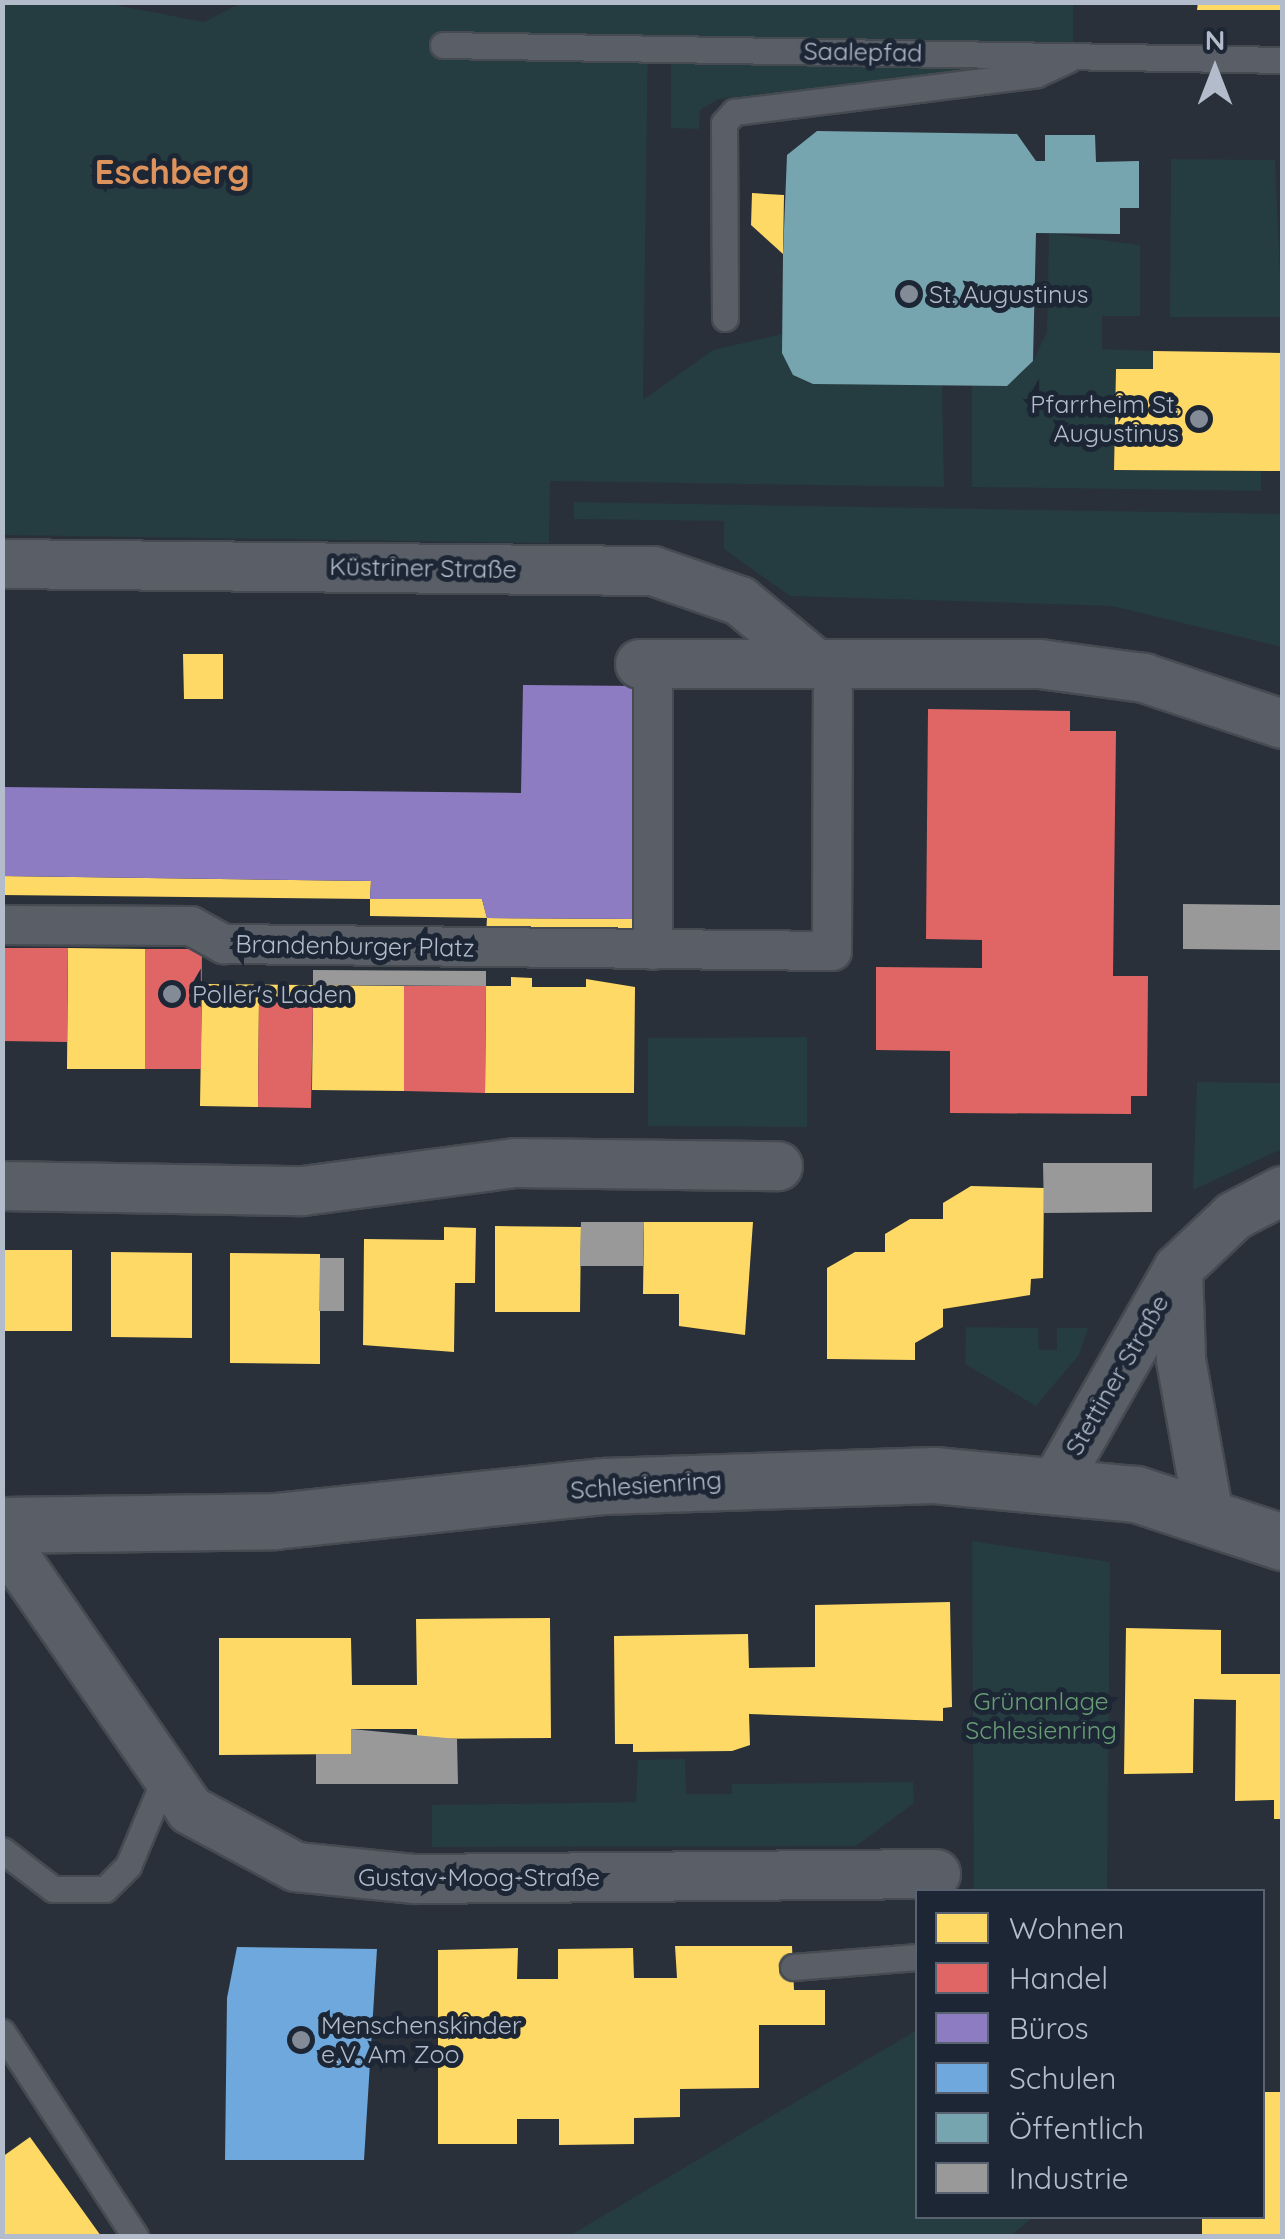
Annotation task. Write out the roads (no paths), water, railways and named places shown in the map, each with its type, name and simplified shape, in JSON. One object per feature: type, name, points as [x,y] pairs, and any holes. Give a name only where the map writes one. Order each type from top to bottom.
[{"type":"street","name":"Küstriner Straße","points":[[2,564],[652,571],[740,601],[824,678]]},
{"type":"street","points":[[653,950],[646,675],[824,678],[1089,669],[1282,724]]},
{"type":"street","name":"Brandenburger Platz","points":[[2,925],[190,926],[224,944],[832,951],[824,678]]},
{"type":"street","points":[[2,1186],[303,1191],[514,1163],[778,1166]]},
{"type":"street","name":"Stettiner Straße","points":[[1057,1481],[1178,1269],[1234,1216],[1282,1190]]},
{"type":"street","name":"Stettiner Straße","points":[[1178,1269],[1181,1360],[1208,1515]]},
{"type":"street","name":"Schlesienring","points":[[2,1525],[275,1522],[704,1480],[1057,1481],[1208,1515],[1282,1542]]},
{"type":"street","name":"Gustav-Moog-Straße","points":[[2,1538],[164,1780],[190,1810],[250,1847],[345,1876],[936,1883]]},
{"type":"lane","name":"Saalepfad","points":[[443,45],[1282,60]]},
{"type":"lane","points":[[725,318],[724,124],[734,112],[1037,74],[1077,55]]},
{"type":"lane","points":[[2,1850],[52,1890],[105,1888],[128,1866],[164,1780]]},
{"type":"lane","points":[[793,1967],[915,1957]]},
{"type":"lane","points":[[2,2032],[135,2236]]},
{"type":"place","name":"St. Augustinus","points":[[909,294]]},
{"type":"place","name":"Pfarrheim St. Augustinus","points":[[1199,419]]},
{"type":"place","name":"Poller's Laden","points":[[172,994]]},
{"type":"place","name":"Menschenskinder e.V. Am Zoo","points":[[301,2040]]},
{"type":"district","name":"Eschberg","points":[[172,171]]},
{"type":"park label","name":"Grünanlage Schlesienring","points":[[1041,1716]]}]
